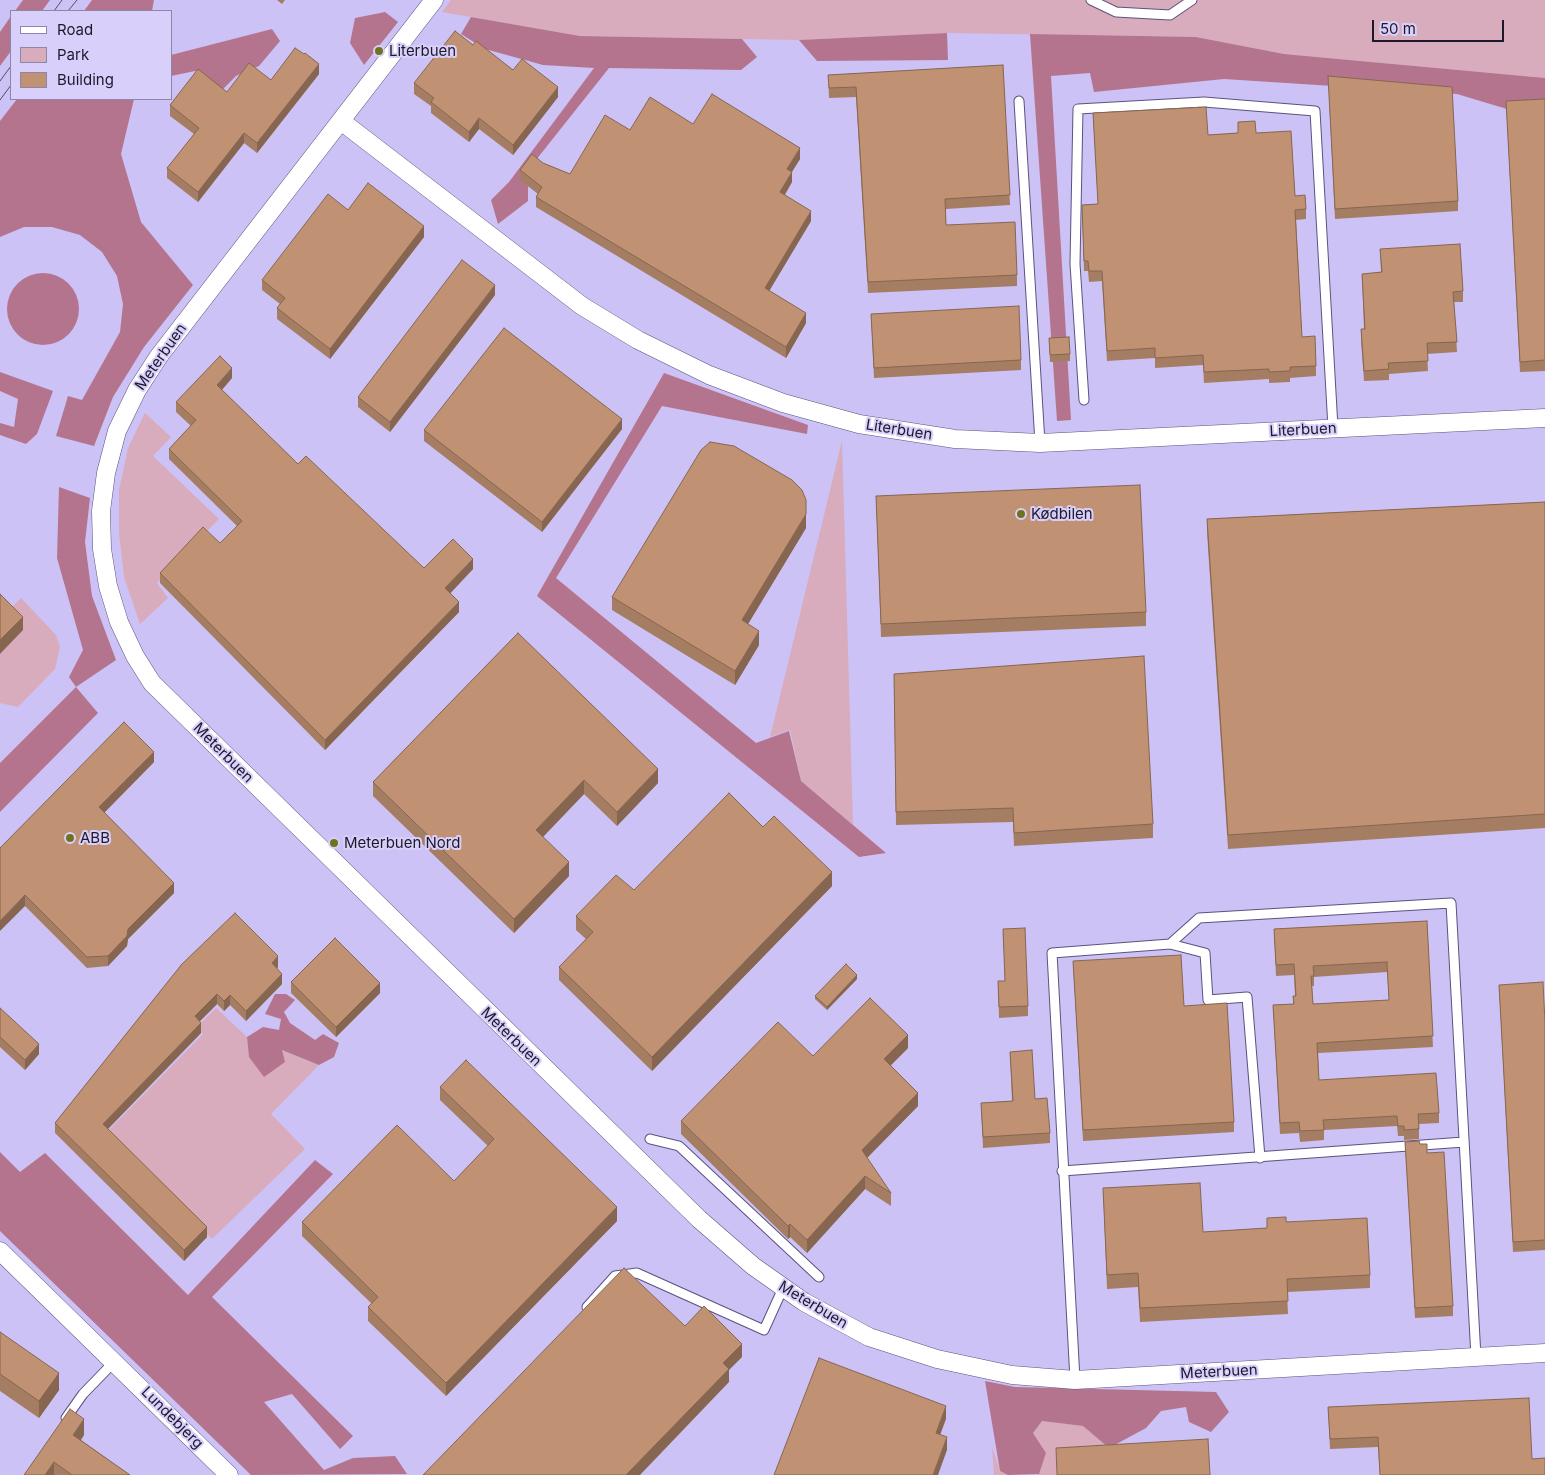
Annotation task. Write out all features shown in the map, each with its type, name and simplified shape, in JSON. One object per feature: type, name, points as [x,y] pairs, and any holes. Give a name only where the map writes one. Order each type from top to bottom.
[{"type":"street","name":"Meterbuen","points":[[434,0],[159,356],[136,392],[117,432],[106,473],[101,511],[102,549],[108,586],[119,622],[135,656],[158,689],[699,1219],[753,1266],[783,1288],[804,1302],[869,1337],[937,1359],[1012,1375],[1075,1380],[1545,1353]]},
{"type":"street","name":"Literbuen","points":[[340,121],[582,306],[638,340],[709,376],[783,403],[859,424],[955,439],[1040,443],[1545,418]]},
{"type":"street","name":"Lundebjerg","points":[[0,1251],[229,1475]]},
{"type":"lane","points":[[1091,0],[1116,12],[1170,15],[1192,0]]},
{"type":"lane","points":[[1019,101],[1040,443]]},
{"type":"lane","points":[[1084,400],[1076,264],[1078,109],[1204,102],[1315,111],[1333,428]]},
{"type":"lane","points":[[1170,944],[1199,918],[1451,902],[1476,1357]]},
{"type":"lane","points":[[1075,1380],[1062,1171],[1052,953],[1170,944],[1205,954],[1208,1000],[1247,997],[1260,1158]]},
{"type":"lane","points":[[650,1138],[679,1146],[819,1277]]},
{"type":"lane","points":[[1062,1171],[1260,1158],[1387,1146],[1464,1142]]},
{"type":"lane","points":[[582,1312],[615,1276],[637,1273],[764,1330],[783,1288]]},
{"type":"lane","points":[[60,1426],[83,1394],[114,1362]]},
{"type":"green space","points":[[451,0],[1545,0],[1545,78],[1284,54],[1196,37],[947,33],[799,40],[580,36],[442,12]]},
{"type":"green space","points":[[145,413],[171,437],[153,456],[219,519],[157,583],[168,598],[140,624],[124,577],[119,533],[119,490],[128,448]]},
{"type":"green space","points":[[842,441],[853,825],[801,781],[790,730],[770,737]]},
{"type":"green space","points":[[21,598],[56,635],[60,647],[55,669],[18,707],[0,703],[0,654],[22,630],[6,613]]},
{"type":"green space","points":[[216,1008],[247,1037],[249,1057],[282,1050],[319,1065],[271,1114],[305,1149],[212,1239],[104,1135],[203,1034],[197,1027]]},
{"type":"green space","points":[[1042,1421],[1083,1426],[1109,1448],[1056,1461],[1056,1475],[1038,1475],[1046,1453],[1033,1433]]},
{"type":"green space","points":[[992,1447],[1000,1471],[1008,1475],[994,1475]]},
{"type":"shaded area","points":[[23,0],[50,0],[43,10],[16,10]]},
{"type":"shaded area","points":[[92,0],[154,0],[152,10],[85,10]]},
{"type":"shaded area","points":[[385,12],[398,22],[364,65],[350,43],[355,18]]},
{"type":"shaded area","points":[[10,17],[10,52],[0,66],[0,32]]},
{"type":"shaded area","points":[[471,17],[580,36],[742,39],[757,57],[741,70],[609,68],[528,170],[528,201],[498,224],[491,200],[509,182],[594,68],[543,65],[485,49],[461,34]]},
{"type":"shaded area","points":[[272,29],[280,41],[259,66],[236,76],[222,90],[195,71],[172,76],[172,55]]},
{"type":"shaded area","points":[[947,33],[948,60],[817,61],[799,40]]},
{"type":"shaded area","points":[[1030,34],[1196,37],[1284,54],[1545,78],[1545,107],[1507,109],[1457,94],[1224,79],[1094,92],[1090,73],[1051,76],[1071,420],[1057,421]]},
{"type":"shaded area","points":[[16,100],[134,100],[121,154],[141,222],[193,285],[144,347],[113,397],[94,446],[56,436],[68,396],[82,400],[120,332],[123,304],[117,276],[102,252],[80,235],[52,227],[24,227],[0,237],[0,121]]},
{"type":"shaded area","points":[[43,273],[63,279],[73,289],[79,309],[73,329],[63,339],[43,345],[23,339],[13,329],[7,309],[13,289],[23,279]]},
{"type":"shaded area","points":[[0,372],[53,391],[37,434],[26,444],[0,435],[0,423],[14,427],[18,399],[0,391]]},
{"type":"shaded area","points":[[664,373],[808,425],[807,434],[662,406],[556,578],[756,743],[789,731],[801,781],[886,853],[859,857],[537,596]]},
{"type":"shaded area","points":[[59,487],[90,498],[85,542],[92,596],[116,660],[76,687],[69,677],[83,650],[57,558]]},
{"type":"shaded area","points":[[76,687],[98,713],[0,812],[0,763]]},
{"type":"shaded area","points":[[275,994],[286,994],[295,1000],[284,1012],[290,1023],[315,1040],[323,1034],[339,1043],[334,1057],[319,1065],[282,1050],[285,1062],[264,1077],[249,1057],[247,1037],[263,1027],[279,1030],[281,1019],[265,1014]]},
{"type":"shaded area","points":[[0,1152],[20,1172],[45,1153],[188,1295],[315,1160],[333,1174],[212,1297],[353,1436],[340,1449],[292,1394],[264,1402],[324,1470],[353,1458],[395,1456],[407,1474],[251,1475],[0,1231]]},
{"type":"shaded area","points":[[985,1381],[1015,1387],[1216,1392],[1229,1412],[1211,1432],[1189,1422],[1186,1407],[1161,1411],[1146,1428],[1109,1448],[1083,1426],[1042,1421],[1033,1433],[1046,1453],[1039,1474],[1008,1475],[1000,1471]]},
{"type":"building","points":[[455,31],[473,45],[476,41],[513,70],[522,59],[558,87],[513,145],[479,118],[469,132],[431,102],[434,98],[414,83]]},
{"type":"building","points":[[295,48],[319,64],[257,143],[244,133],[198,192],[167,168],[199,128],[170,105],[198,69],[227,92],[249,63],[271,80]]},
{"type":"building","points":[[1003,65],[1010,195],[945,199],[946,225],[1015,222],[1017,275],[868,282],[856,87],[829,88],[828,75]]},
{"type":"building","points":[[1328,76],[1452,87],[1458,201],[1335,209]]},
{"type":"building","points":[[712,94],[800,148],[787,169],[792,172],[780,192],[811,211],[765,288],[806,313],[786,347],[536,197],[542,187],[520,170],[532,154],[543,163],[570,174],[605,115],[630,130],[650,97],[693,124]]},
{"type":"building","points":[[1545,99],[1545,360],[1520,362],[1506,101]]},
{"type":"building","points":[[1206,107],[1208,135],[1238,133],[1238,122],[1255,121],[1256,133],[1291,131],[1295,196],[1305,195],[1306,209],[1295,210],[1302,337],[1315,336],[1316,366],[1290,367],[1290,371],[1269,372],[1269,369],[1204,372],[1203,355],[1155,358],[1155,348],[1107,351],[1102,271],[1089,271],[1088,261],[1084,261],[1082,205],[1098,204],[1093,113]]},
{"type":"building","points":[[368,183],[424,226],[330,349],[277,308],[285,298],[262,280],[328,194],[348,210]]},
{"type":"building","points":[[1460,244],[1463,291],[1453,292],[1457,342],[1427,343],[1428,361],[1388,363],[1389,369],[1364,371],[1361,329],[1365,329],[1362,274],[1382,272],[1380,249]]},
{"type":"building","points":[[462,260],[495,285],[390,422],[358,397]]},
{"type":"building","points":[[1019,306],[1021,360],[874,368],[871,314]]},
{"type":"building","points":[[504,328],[622,419],[542,522],[424,430]]},
{"type":"building","points":[[1069,337],[1070,354],[1050,355],[1049,338]]},
{"type":"building","points":[[220,356],[232,368],[217,385],[298,464],[306,456],[424,568],[453,539],[473,559],[445,588],[459,602],[325,740],[160,573],[203,527],[220,543],[242,521],[169,449],[196,420],[176,402]]},
{"type":"building","points":[[710,442],[734,446],[792,480],[802,490],[806,500],[806,514],[742,620],[759,631],[735,671],[612,597],[701,450]]},
{"type":"building","points":[[1140,485],[1146,612],[881,624],[876,496]]},
{"type":"building","points":[[1545,502],[1545,814],[1228,835],[1207,519]]},
{"type":"building","points":[[0,594],[23,617],[0,640]]},
{"type":"building","points":[[518,633],[658,769],[617,812],[584,780],[536,830],[569,862],[514,919],[373,782]]},
{"type":"building","points":[[1144,656],[1153,824],[1014,833],[1013,808],[896,812],[894,674]]},
{"type":"building","name":"ABB","points":[[124,722],[154,752],[99,807],[174,883],[128,929],[127,936],[108,956],[87,957],[25,895],[0,921],[0,848]]},
{"type":"building","points":[[729,793],[763,827],[774,816],[832,872],[652,1057],[559,967],[593,932],[576,916],[616,875],[634,890]]},
{"type":"building","points":[[235,913],[278,956],[272,963],[282,974],[246,1011],[230,995],[224,1001],[217,994],[195,1016],[201,1023],[103,1124],[207,1227],[184,1250],[55,1123],[182,964]]},
{"type":"building","points":[[1427,921],[1433,1036],[1317,1043],[1319,1080],[1436,1073],[1439,1113],[1418,1114],[1419,1129],[1404,1130],[1404,1126],[1398,1126],[1397,1116],[1323,1120],[1324,1130],[1300,1131],[1299,1122],[1280,1123],[1273,1005],[1294,1004],[1293,996],[1296,996],[1294,964],[1276,965],[1274,929]],"holes":[[[1387,962],[1389,1000],[1313,1004],[1311,976],[1314,976],[1313,966]]]},
{"type":"building","points":[[1025,928],[1028,1006],[999,1007],[998,981],[1005,981],[1003,929]]},
{"type":"building","points":[[335,938],[380,983],[336,1027],[291,982]]},
{"type":"building","points":[[1181,955],[1184,1006],[1227,1003],[1234,1122],[1083,1130],[1073,961]]},
{"type":"building","points":[[846,964],[857,975],[827,1007],[815,996]]},
{"type":"building","points":[[1543,982],[1545,1022],[1545,1240],[1513,1242],[1499,985]]},
{"type":"building","points":[[870,998],[908,1035],[884,1059],[918,1093],[862,1150],[891,1193],[865,1176],[807,1240],[790,1224],[788,1226],[681,1121],[778,1022],[813,1056]]},
{"type":"building","points":[[0,1008],[39,1044],[25,1060],[0,1037]]},
{"type":"building","points":[[1032,1050],[1035,1099],[1047,1098],[1050,1133],[983,1137],[981,1103],[1013,1101],[1010,1052]]},
{"type":"building","points":[[466,1060],[617,1207],[446,1383],[368,1307],[378,1297],[302,1222],[397,1125],[454,1181],[494,1139],[440,1087]]},
{"type":"building","points":[[1419,1141],[1420,1144],[1427,1144],[1427,1153],[1444,1152],[1453,1306],[1415,1308],[1405,1142]]},
{"type":"building","points":[[1200,1183],[1203,1232],[1267,1228],[1267,1218],[1286,1217],[1286,1222],[1367,1218],[1370,1275],[1287,1279],[1288,1301],[1140,1308],[1138,1273],[1107,1275],[1103,1188]]},
{"type":"building","points":[[624,1268],[685,1326],[704,1306],[742,1344],[723,1363],[729,1369],[626,1475],[423,1475]]},
{"type":"building","points":[[0,1332],[59,1373],[39,1401],[0,1374]]},
{"type":"building","points":[[819,1358],[946,1406],[936,1433],[947,1437],[933,1475],[774,1475]]},
{"type":"building","points":[[1529,1398],[1532,1459],[1545,1458],[1545,1475],[1380,1475],[1378,1437],[1330,1439],[1328,1407]]},
{"type":"building","points":[[70,1409],[84,1419],[73,1435],[130,1475],[72,1475],[54,1462],[45,1475],[24,1475]]},
{"type":"building","points":[[1208,1439],[1210,1475],[1057,1475],[1056,1448]]},
{"type":"tram line","points":[[55,10],[62,0]]},
{"type":"tram line","points":[[69,10],[77,0]]},
{"type":"tram line","points":[[0,81],[10,67]]},
{"type":"tram line","points":[[0,100],[10,86]]},
{"type":"place","name":"Literbuen","points":[[379,51]]},
{"type":"place","name":"Kødbilen","points":[[1021,514]]},
{"type":"place","name":"ABB","points":[[70,838]]},
{"type":"place","name":"Meterbuen Nord","points":[[334,843]]}]
